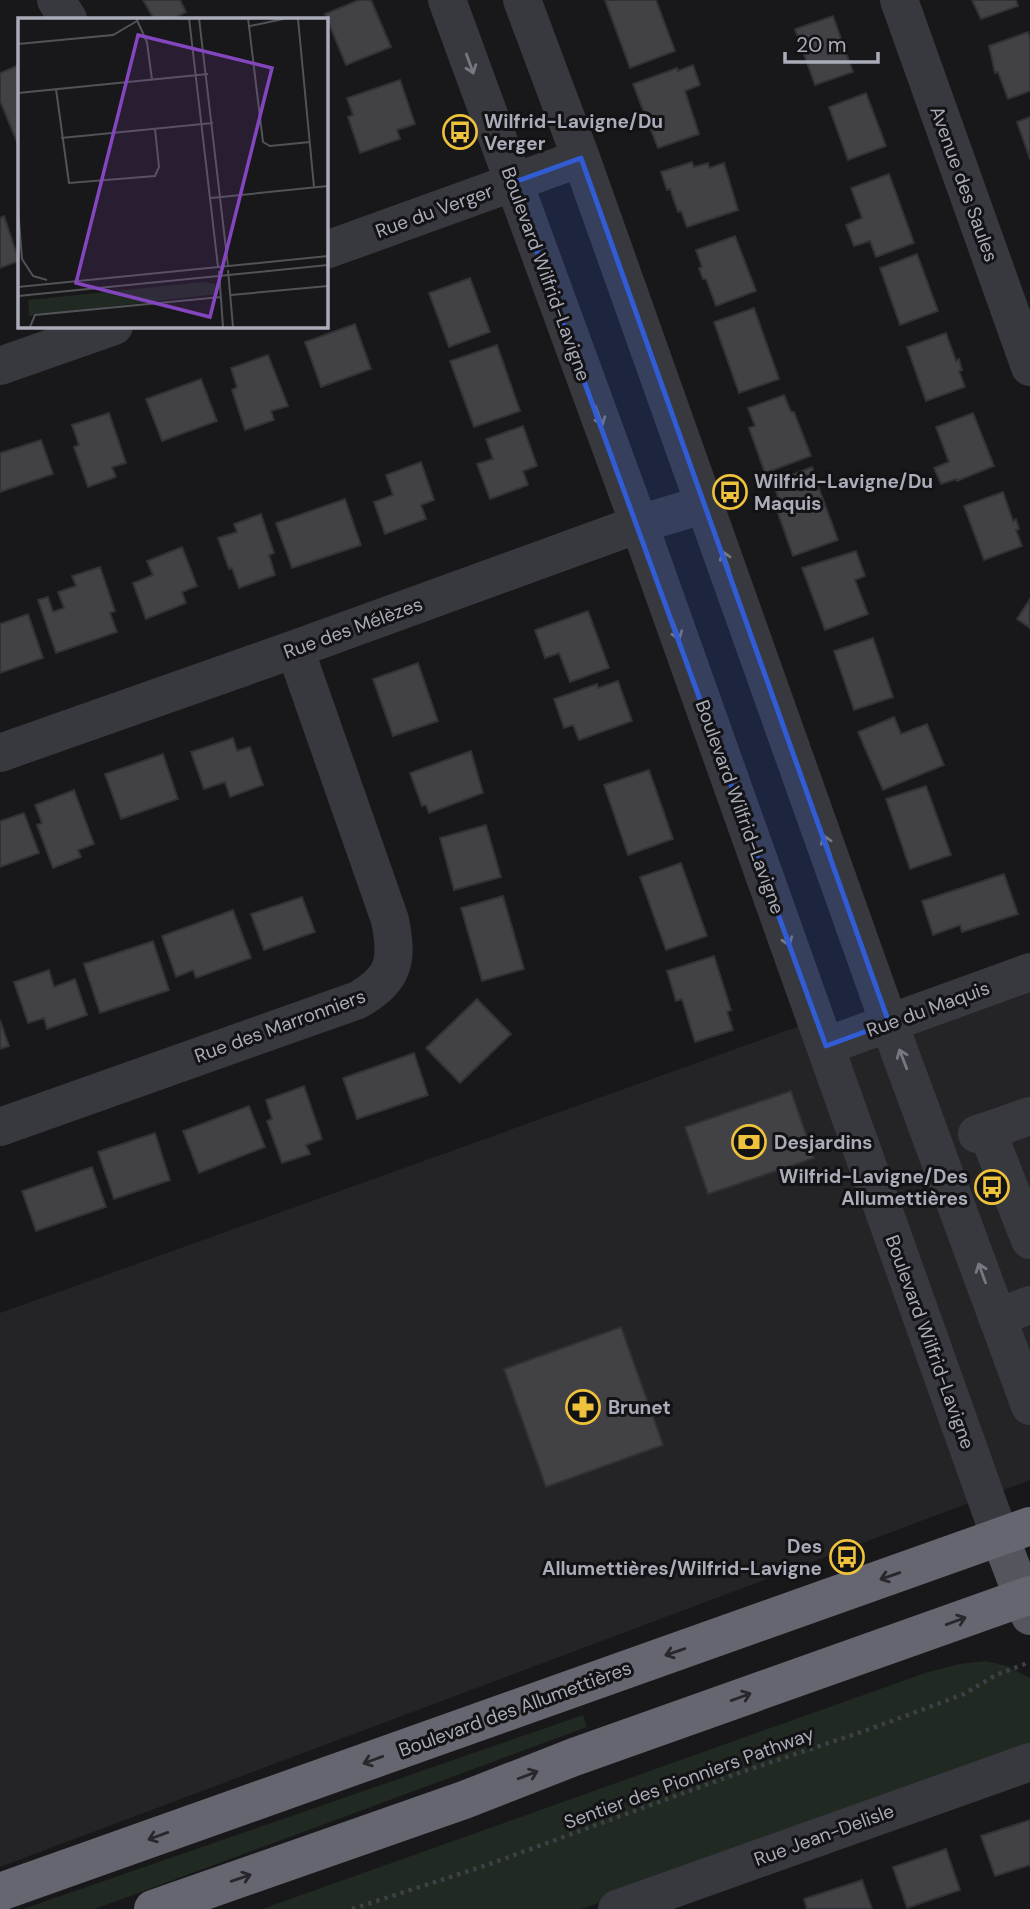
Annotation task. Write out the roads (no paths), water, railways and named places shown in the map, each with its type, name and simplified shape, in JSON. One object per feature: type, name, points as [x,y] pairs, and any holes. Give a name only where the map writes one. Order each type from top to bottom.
[{"type":"highway","name":"Boulevard des Allumettières","points":[[0,1892],[1015,1532]]},
{"type":"highway","points":[[153,1909],[464,1800],[587,1752],[1028,1602]]},
{"type":"main road","name":"Boulevard Wilfrid-Lavigne","points":[[1015,1532],[1028,1602]]},
{"type":"street","points":[[56,0],[67,18]]},
{"type":"street","name":"Boulevard Wilfrid-Lavigne","points":[[447,0],[826,1046],[1015,1532]]},
{"type":"street","points":[[522,0],[706,504],[889,1023],[1014,1311],[1030,1406]]},
{"type":"street","name":"Avenue des Saules","points":[[899,0],[1030,367]]},
{"type":"street","name":"Rue du Verger","points":[[327,250],[581,158]]},
{"type":"street","points":[[0,366],[111,327]]},
{"type":"street","name":"Rue des Mélèzes","points":[[0,753],[639,524],[706,504]]},
{"type":"street","name":"Rue des Marronniers","points":[[0,1127],[358,1000],[377,989],[388,975],[394,958],[390,920],[295,649]]},
{"type":"street","name":"Rue du Maquis","points":[[826,1046],[1030,972]]},
{"type":"street","points":[[1030,1116],[982,1133],[1030,1240]]},
{"type":"street","name":"Rue Jean-Delisle","points":[[617,1909],[1030,1762]]},
{"type":"place","name":"Wilfrid-Lavigne/Du Verger","points":[[460,132]]},
{"type":"place","name":"Wilfrid-Lavigne/Du Maquis","points":[[730,492]]},
{"type":"place","name":"Desjardins","points":[[749,1142]]},
{"type":"place","name":"Wilfrid-Lavigne/Des Allumettières","points":[[992,1187]]},
{"type":"place","name":"Brunet","points":[[583,1407]]},
{"type":"place","name":"Des Allumettières/Wilfrid-Lavigne","points":[[847,1557]]}]
